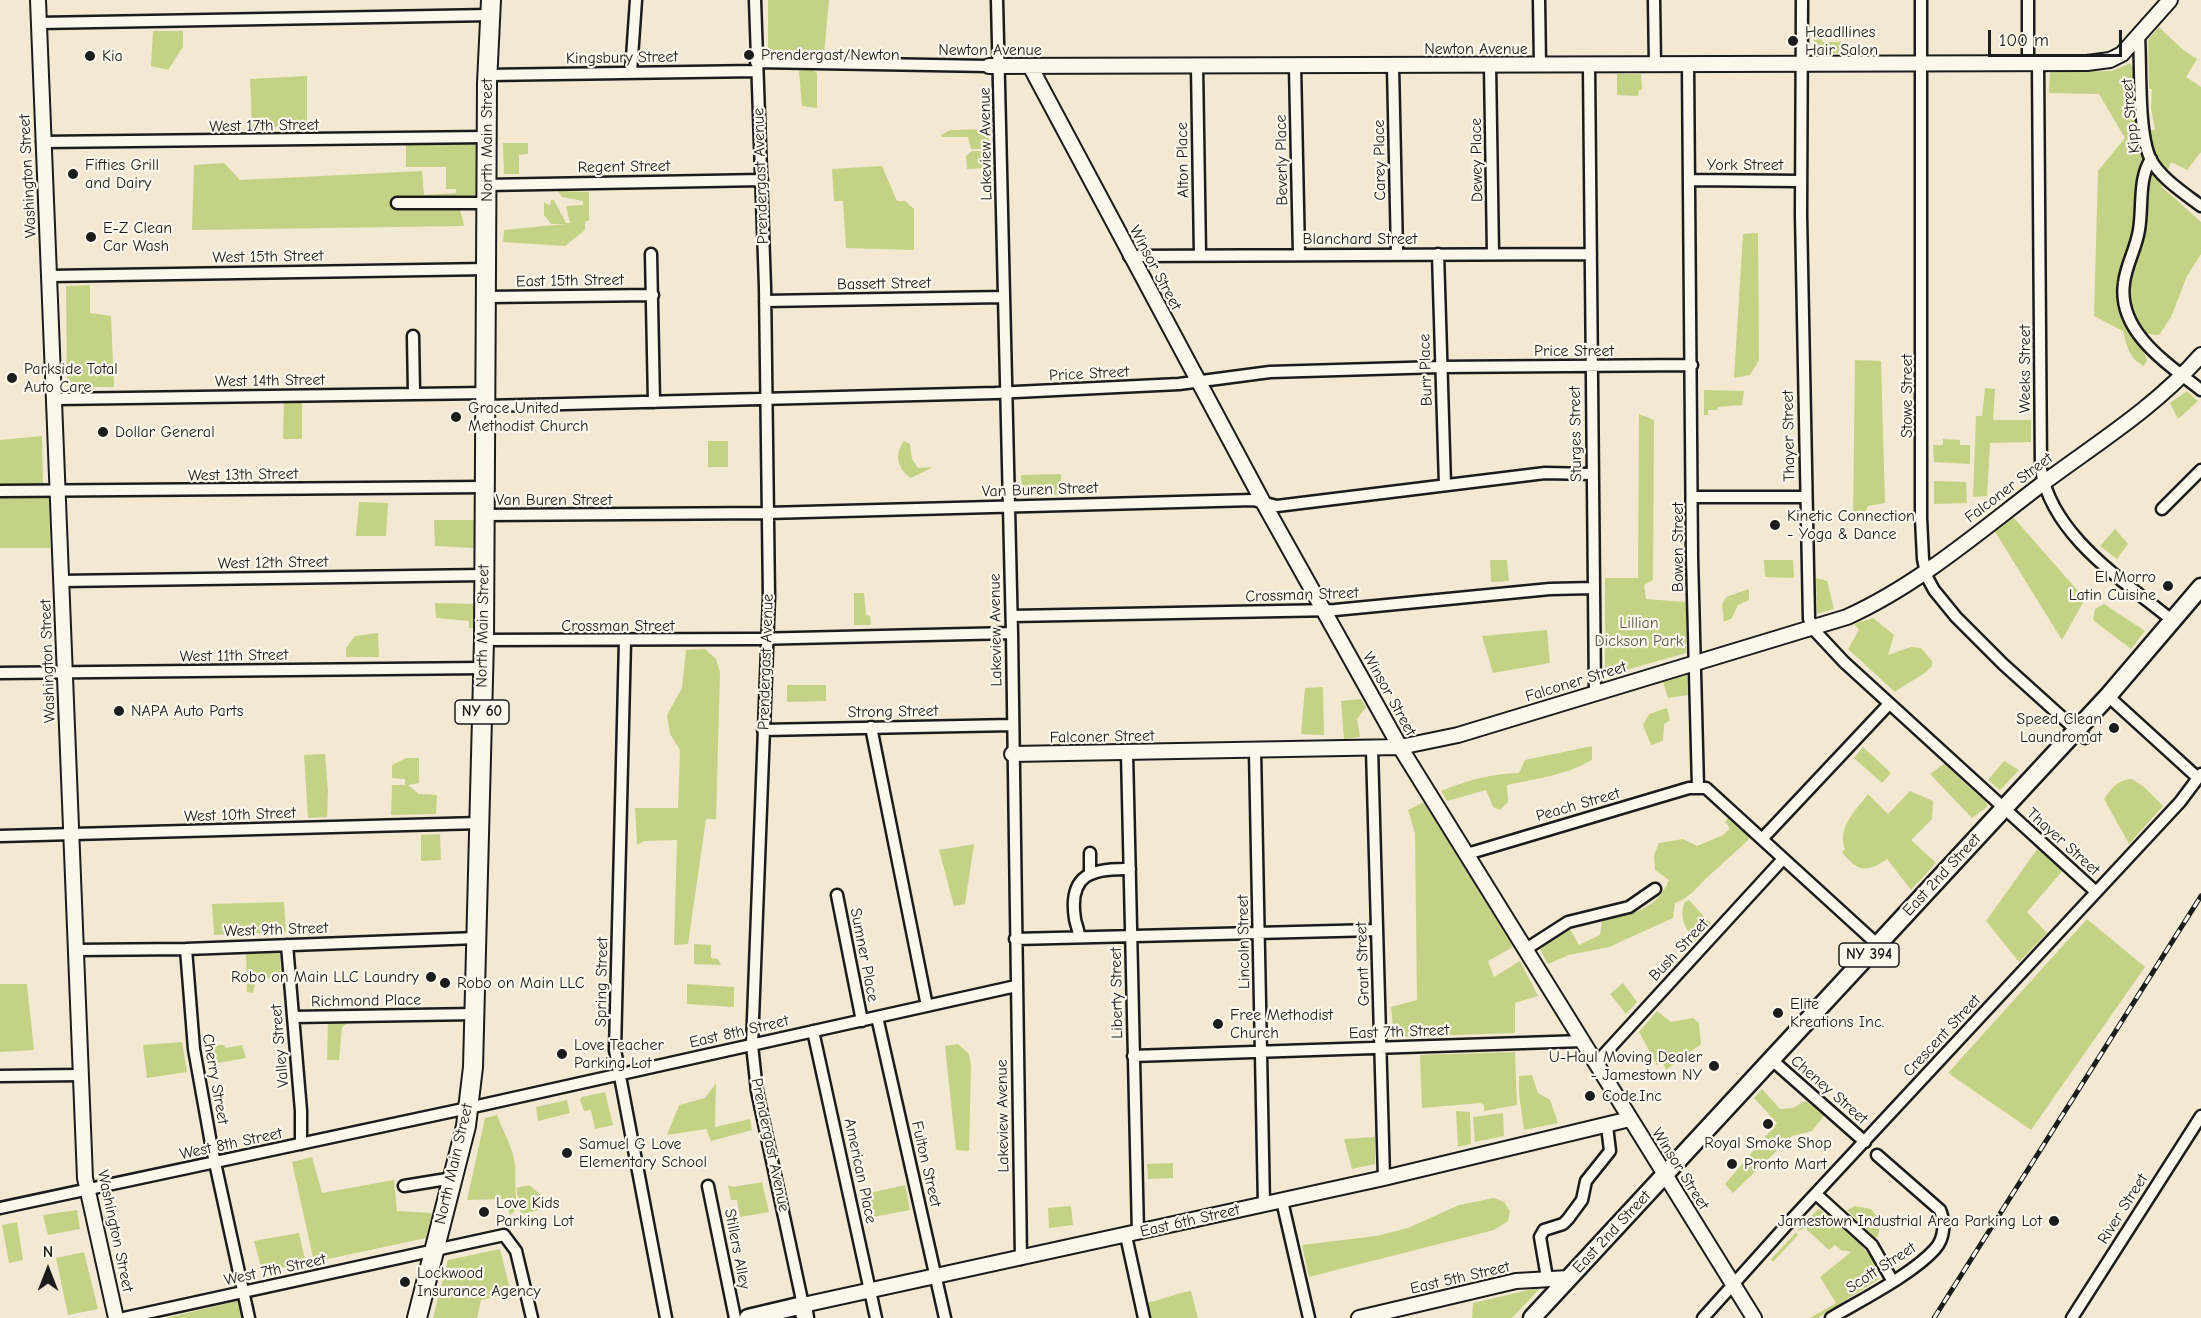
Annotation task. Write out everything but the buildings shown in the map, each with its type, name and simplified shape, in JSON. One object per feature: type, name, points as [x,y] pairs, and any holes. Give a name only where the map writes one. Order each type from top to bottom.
[{"type":"highway","name":"North Main Street","points":[[417,1318],[453,1178],[468,1107],[475,1014],[480,823],[475,668],[484,640],[488,297],[487,75],[490,8]]},
{"type":"main road","name":"East 2nd Street","points":[[1532,1318],[2004,808],[2081,734],[2108,696],[2201,587]]},
{"type":"main road","name":"East 6th Street","points":[[748,1318],[804,1312]]},
{"type":"street","name":"Washington Street","points":[[38,0],[42,142],[50,276],[87,1189],[116,1318]]},
{"type":"street","points":[[631,72],[636,0]]},
{"type":"street","name":"Prendergast Avenue","points":[[755,0],[765,301],[767,639],[752,1045],[757,1091],[804,1312]]},
{"type":"street","name":"Lakeview Avenue","points":[[997,0],[995,66],[1012,616],[1012,754],[1021,1259]]},
{"type":"street","points":[[1539,0],[1540,65]]},
{"type":"street","points":[[1654,0],[1655,58]]},
{"type":"street","name":"Thayer Street","points":[[1802,0],[1801,181],[1809,618],[1813,627],[1844,662],[2096,892]]},
{"type":"street","name":"Stowe Street","points":[[1922,0],[1921,518],[1925,570],[1934,590],[1956,618],[2081,734]]},
{"type":"street","name":"Weeks Street","points":[[2028,0],[2033,63],[2040,470],[2043,483],[2053,506],[2082,545],[2173,621]]},
{"type":"street","name":"Newton Avenue","points":[[756,66],[1589,65],[1655,58],[1688,65],[1802,62],[2033,63],[2110,60],[2122,54],[2170,0]]},
{"type":"street","points":[[39,23],[490,8]]},
{"type":"street","name":"Kipp Street","points":[[2139,37],[2145,134],[2151,159],[2168,180],[2201,206]]},
{"type":"street","name":"Dewey Place","points":[[1490,65],[1493,254]]},
{"type":"street","name":"Sturges Street","points":[[1589,65],[1590,366],[1595,694]]},
{"type":"street","name":"Bowen Street","points":[[1688,65],[1698,787]]},
{"type":"street","name":"Kingsbury Street","points":[[487,75],[631,72],[756,66]]},
{"type":"street","name":"Winsor Street","points":[[1030,66],[1197,382],[1400,747],[1754,1318]]},
{"type":"street","name":"Alton Place","points":[[1197,66],[1200,255]]},
{"type":"street","name":"Beverly Place","points":[[1295,66],[1299,254]]},
{"type":"street","name":"Carey Place","points":[[1393,66],[1397,254]]},
{"type":"street","name":"West 17th Street","points":[[42,142],[487,137]]},
{"type":"street","points":[[2151,159],[2143,171],[2139,234],[2127,267],[2124,303],[2129,321],[2140,337],[2201,390]]},
{"type":"street","name":"Regent Street","points":[[397,203],[487,194],[762,180]]},
{"type":"street","name":"York Street","points":[[1689,180],[1801,181]]},
{"type":"street","points":[[651,254],[654,402]]},
{"type":"street","name":"Burr Place","points":[[1438,254],[1444,485]]},
{"type":"street","name":"Blanchard Street","points":[[1129,256],[1591,254]]},
{"type":"street","name":"West 15th Street","points":[[50,276],[488,269]]},
{"type":"street","name":"East 15th Street","points":[[488,297],[653,295]]},
{"type":"street","name":"Bassett Street","points":[[765,301],[1003,297]]},
{"type":"street","points":[[413,336],[414,393]]},
{"type":"street","name":"Falconer Street","points":[[1012,754],[1400,747],[1458,735],[1847,617],[1874,605],[1925,570],[2163,395],[2201,356]]},
{"type":"street","name":"Price Street","points":[[486,399],[654,402],[765,400],[1005,393],[1197,382],[1270,372],[1440,367],[1692,365]]},
{"type":"street","name":"West 14th Street","points":[[55,399],[414,393],[486,399]]},
{"type":"street","points":[[2162,509],[2201,470]]},
{"type":"street","name":"Van Buren Street","points":[[485,515],[767,513],[1253,500],[1277,507],[1545,473],[1592,474]]},
{"type":"street","name":"West 13th Street","points":[[0,491],[486,488]]},
{"type":"street","points":[[1693,497],[1805,497]]},
{"type":"street","name":"West 12th Street","points":[[62,580],[484,576]]},
{"type":"street","name":"Crossman Street","points":[[1012,616],[1323,610],[1550,589],[1593,588]]},
{"type":"street","name":"Crossman Street","points":[[484,640],[625,641],[1012,633]]},
{"type":"street","name":"Spring Street","points":[[625,641],[615,1050],[666,1318]]},
{"type":"street","name":"West 11th Street","points":[[0,673],[475,668]]},
{"type":"street","points":[[2108,696],[2200,776]]},
{"type":"street","points":[[1762,839],[1889,704]]},
{"type":"street","name":"Strong Street","points":[[763,730],[1012,725]]},
{"type":"street","points":[[872,727],[927,1006]]},
{"type":"street","name":"Grant Street","points":[[1372,749],[1384,1178]]},
{"type":"street","name":"Lincoln Street","points":[[1255,751],[1264,1204]]},
{"type":"street","name":"Liberty Street","points":[[1126,753],[1131,936],[1139,1056],[1130,1238],[1144,1318]]},
{"type":"street","name":"Crescent Street","points":[[1703,1318],[2180,802],[2200,776]]},
{"type":"street","points":[[1698,787],[1710,791],[1878,945]]},
{"type":"street","name":"Peach Street","points":[[1467,854],[1698,787]]},
{"type":"street","name":"West 10th Street","points":[[0,836],[71,836],[480,823]]},
{"type":"street","points":[[1090,853],[1090,873]]},
{"type":"street","name":"Bush Street","points":[[1597,1062],[1783,859]]},
{"type":"street","points":[[1079,937],[1074,917],[1075,891],[1078,882],[1090,873],[1109,869],[1130,869]]},
{"type":"street","points":[[1526,950],[1568,922],[1629,908],[1655,889]]},
{"type":"street","name":"Sumner Place","points":[[837,895],[862,1020]]},
{"type":"street","points":[[1016,939],[1376,930]]},
{"type":"street","name":"West 9th Street","points":[[76,950],[186,950],[477,938]]},
{"type":"street","name":"Valley Street","points":[[287,945],[301,1144]]},
{"type":"street","name":"Cherry Street","points":[[186,950],[191,1030],[215,1163],[249,1318]]},
{"type":"street","name":"East 8th Street","points":[[468,1107],[1016,986]]},
{"type":"street","name":"Richmond Place","points":[[293,1017],[475,1014]]},
{"type":"street","name":"Fulton Street","points":[[878,1017],[945,1318]]},
{"type":"street","name":"American Place","points":[[813,1031],[876,1318]]},
{"type":"street","name":"East 7th Street","points":[[1139,1056],[1583,1041]]},
{"type":"street","name":"Cheney Street","points":[[1772,1060],[1865,1142]]},
{"type":"street","points":[[0,1076],[81,1075]]},
{"type":"street","name":"West 8th Street","points":[[0,1208],[468,1107]]},
{"type":"street","name":"River Street","points":[[2072,1318],[2201,1116]]},
{"type":"street","name":"East 6th Street","points":[[804,1312],[871,1291],[1130,1238],[1264,1204],[1384,1178],[1630,1119]]},
{"type":"street","points":[[1546,1278],[1540,1237],[1544,1230],[1563,1224],[1582,1200],[1586,1181],[1610,1154],[1607,1126]]},
{"type":"street","name":"Scott Street","points":[[1831,1318],[1892,1281],[1936,1249],[1942,1237],[1943,1218],[1940,1210],[1877,1155]]},
{"type":"street","points":[[404,1186],[453,1178]]},
{"type":"street","name":"Stillers Alley","points":[[708,1186],[735,1318]]},
{"type":"street","points":[[1816,1194],[1872,1245],[1892,1281]]},
{"type":"street","points":[[1282,1200],[1309,1318]]},
{"type":"street","points":[[433,1251],[504,1235],[516,1251],[532,1318]]},
{"type":"street","name":"West 7th Street","points":[[124,1318],[433,1251]]},
{"type":"street","name":"East 5th Street","points":[[1359,1318],[1510,1283],[1546,1278],[1569,1278]]},
{"type":"green space","points":[[768,0],[829,0],[824,54],[768,55]]},
{"type":"green space","points":[[2159,27],[2183,50],[2197,59],[2186,77],[2201,87],[2201,152],[2187,170],[2171,162],[2162,187],[2201,222],[2201,254],[2187,276],[2171,317],[2159,335],[2136,333],[2147,360],[2144,366],[2132,356],[2123,331],[2094,316],[2098,171],[2125,138],[2099,94],[2049,93],[2050,72],[2112,71],[2130,63],[2138,86],[2137,130],[2155,130],[2151,108],[2152,89],[2149,89],[2148,40]]},
{"type":"green space","points":[[153,31],[183,31],[183,47],[168,70],[151,66]]},
{"type":"green space","points":[[1822,39],[1822,42],[1845,42],[1846,53],[1814,53],[1814,40]]},
{"type":"green space","points":[[811,69],[817,73],[817,108],[802,106],[799,71]]},
{"type":"green space","points":[[1617,74],[1641,74],[1642,90],[1639,90],[1638,96],[1617,95]]},
{"type":"green space","points":[[307,76],[307,126],[252,128],[250,79]]},
{"type":"green space","points":[[989,129],[989,149],[971,149],[968,137],[942,137],[941,135],[950,130]]},
{"type":"green space","points":[[503,143],[528,143],[528,154],[519,155],[519,174],[504,174]]},
{"type":"green space","points":[[477,144],[477,199],[458,201],[464,226],[192,230],[194,165],[224,163],[240,180],[422,171],[424,195],[456,193],[456,189],[446,189],[446,167],[406,167],[406,145]]},
{"type":"green space","points":[[972,151],[989,151],[990,168],[967,169],[966,156]]},
{"type":"green space","points":[[882,166],[897,201],[905,201],[914,209],[914,250],[846,248],[843,201],[834,201],[832,169]]},
{"type":"green space","points":[[558,191],[589,192],[589,220],[585,222],[585,230],[565,246],[503,242],[504,230],[566,224],[551,224],[544,215],[544,202],[550,206],[551,200],[554,200],[566,223],[570,223],[566,206],[583,205],[583,201],[562,197]]},
{"type":"green space","points":[[1758,233],[1759,360],[1750,375],[1734,378],[1743,234]]},
{"type":"green space","points":[[90,285],[90,313],[111,316],[114,387],[67,387],[66,286]]},
{"type":"green space","points":[[1855,360],[1881,361],[1885,503],[1868,506],[1864,516],[1853,518]]},
{"type":"green space","points":[[1985,388],[1995,389],[1993,420],[2031,420],[2031,442],[1990,443],[1987,496],[1973,497],[1976,416],[1982,416]]},
{"type":"green space","points":[[1704,390],[1744,391],[1742,405],[1718,407],[1717,410],[1708,410],[1708,415],[1704,415]]},
{"type":"green space","points":[[2187,391],[2198,401],[2178,419],[2170,403]]},
{"type":"green space","points":[[284,400],[302,400],[302,439],[283,439]]},
{"type":"green space","name":"Lillian Dickson Park","points":[[1639,414],[1654,420],[1653,580],[1644,585],[1646,599],[1686,602],[1686,653],[1609,675],[1605,672],[1605,578],[1638,578]]},
{"type":"green space","points":[[42,436],[43,484],[0,487],[0,440]]},
{"type":"green space","points":[[1943,439],[1960,440],[1960,445],[1970,445],[1970,464],[1934,462],[1933,445],[1943,445]]},
{"type":"green space","points":[[708,441],[728,441],[728,467],[708,467]]},
{"type":"green space","points":[[904,441],[910,444],[912,459],[918,468],[933,467],[911,478],[906,474],[900,466],[898,456]]},
{"type":"green space","points":[[1061,474],[1061,495],[1022,494],[1021,475]]},
{"type":"green space","points":[[1934,481],[1966,482],[1967,503],[1934,504]]},
{"type":"green space","points":[[0,497],[49,497],[50,548],[0,548]]},
{"type":"green space","points":[[359,502],[388,503],[386,536],[356,536]]},
{"type":"green space","points":[[2013,517],[2085,599],[2062,640],[1994,530]]},
{"type":"green space","points":[[434,520],[474,520],[474,548],[435,546]]},
{"type":"green space","points":[[2115,529],[2128,544],[2117,559],[2100,546]]},
{"type":"green space","points":[[1490,560],[1507,560],[1509,581],[1491,582]]},
{"type":"green space","points":[[1764,560],[1793,560],[1794,578],[1765,577]]},
{"type":"green space","points":[[1816,578],[1827,581],[1834,609],[1817,614]]},
{"type":"green space","points":[[1749,589],[1749,600],[1738,605],[1732,618],[1724,622],[1722,605],[1726,597]]},
{"type":"green space","points":[[854,593],[864,593],[866,615],[870,616],[871,625],[854,625]]},
{"type":"green space","points":[[435,603],[474,604],[473,628],[469,628],[469,621],[436,618]]},
{"type":"green space","points":[[2104,604],[2145,631],[2131,649],[2093,620],[2095,609]]},
{"type":"green space","points":[[1873,618],[1894,635],[1888,655],[1911,647],[1921,648],[1932,661],[1929,670],[1895,692],[1848,649],[1859,630],[1854,624]]},
{"type":"green space","points":[[1547,630],[1550,663],[1493,673],[1482,636]]},
{"type":"green space","points":[[378,633],[379,657],[346,657],[346,648],[355,636]]},
{"type":"green space","points":[[705,649],[716,659],[720,672],[716,819],[706,819],[688,944],[674,945],[677,840],[644,841],[637,845],[635,808],[678,808],[680,750],[670,734],[667,715],[682,688],[686,650]]},
{"type":"green space","points":[[1687,675],[1688,695],[1668,698],[1663,682]]},
{"type":"green space","points":[[787,685],[826,685],[826,701],[787,702]]},
{"type":"green space","points":[[1323,687],[1324,735],[1301,734],[1305,688]]},
{"type":"green space","points":[[1361,699],[1366,707],[1357,719],[1360,737],[1344,739],[1341,701]]},
{"type":"green space","points":[[1667,708],[1670,720],[1664,724],[1663,741],[1651,745],[1643,725],[1649,714]]},
{"type":"green space","points":[[1592,746],[1592,760],[1582,765],[1551,776],[1507,785],[1508,802],[1500,810],[1493,807],[1486,790],[1447,801],[1441,791],[1479,778],[1519,773],[1525,760]]},
{"type":"green space","points":[[1863,747],[1891,773],[1882,783],[1854,758]]},
{"type":"green space","points":[[325,754],[327,817],[308,818],[304,755]]},
{"type":"green space","points":[[406,758],[419,758],[419,783],[408,785],[419,794],[437,795],[436,814],[391,815],[392,785],[405,785],[405,779],[392,778],[392,765]]},
{"type":"green space","points":[[2004,761],[2019,770],[2000,790],[1988,780]]},
{"type":"green space","points":[[1944,764],[1987,803],[1987,807],[1972,818],[1930,774]]},
{"type":"green space","points":[[2132,779],[2144,787],[2163,806],[2129,844],[2104,799],[2119,783]]},
{"type":"green space","points":[[1910,791],[1933,801],[1932,819],[1911,840],[1936,863],[1911,890],[1887,859],[1874,867],[1863,868],[1853,864],[1842,852],[1845,849],[1843,834],[1845,827],[1868,794],[1888,814]]},
{"type":"green space","points":[[1424,802],[1513,947],[1488,961],[1494,977],[1520,961],[1538,996],[1515,1003],[1515,1033],[1394,1037],[1391,1007],[1417,1000],[1415,833],[1408,810]]},
{"type":"green space","points":[[1729,817],[1750,838],[1691,894],[1675,903],[1673,918],[1609,947],[1569,955],[1548,964],[1540,949],[1570,929],[1579,945],[1600,935],[1602,920],[1642,909],[1657,899],[1669,880],[1655,870],[1654,855],[1659,843],[1683,839],[1697,846],[1723,835],[1730,828],[1725,822]]},
{"type":"green space","points":[[440,834],[441,860],[421,861],[421,835]]},
{"type":"green space","points":[[974,844],[965,904],[954,906],[939,850]]},
{"type":"green space","points":[[2038,848],[2064,869],[2027,912],[2047,933],[2019,962],[1986,921]]},
{"type":"green space","points":[[1689,900],[1711,924],[1695,941],[1686,927],[1682,913],[1685,902]]},
{"type":"green space","points":[[284,902],[286,932],[214,935],[212,904]]},
{"type":"green space","points":[[2087,919],[2145,967],[2031,1130],[1948,1073]]},
{"type":"green space","points":[[694,944],[711,945],[711,958],[718,959],[721,965],[694,964]]},
{"type":"green space","points":[[280,953],[281,978],[256,979],[253,993],[247,992],[246,954]]},
{"type":"green space","points":[[1623,983],[1637,1002],[1626,1014],[1610,994]]},
{"type":"green space","points":[[0,984],[27,984],[34,1050],[0,1052]]},
{"type":"green space","points":[[687,984],[734,987],[734,1007],[687,1004]]},
{"type":"green space","points":[[1657,1011],[1671,1022],[1693,1018],[1699,1023],[1701,1044],[1666,1070],[1663,1063],[1657,1065],[1639,1032]]},
{"type":"green space","points":[[328,1021],[351,1021],[342,1027],[339,1060],[327,1060]]},
{"type":"green space","points":[[182,1042],[187,1072],[147,1078],[143,1045]]},
{"type":"green space","points":[[958,1044],[969,1054],[971,1065],[969,1151],[956,1150],[945,1046]]},
{"type":"green space","points":[[224,1045],[226,1048],[242,1045],[246,1058],[207,1065],[204,1049]]},
{"type":"green space","points":[[1515,1052],[1517,1105],[1484,1111],[1484,1105],[1480,1103],[1422,1108],[1420,1055]]},
{"type":"green space","points":[[1532,1075],[1538,1093],[1550,1100],[1558,1123],[1524,1130],[1519,1076]]},
{"type":"green space","points":[[716,1083],[715,1127],[750,1119],[752,1130],[711,1141],[706,1129],[667,1135],[679,1105],[705,1098]]},
{"type":"green space","points":[[1762,1089],[1780,1109],[1793,1108],[1806,1101],[1824,1116],[1812,1131],[1792,1136],[1733,1193],[1725,1184],[1777,1123],[1754,1098]]},
{"type":"green space","points":[[605,1092],[613,1125],[595,1129],[591,1110],[584,1111],[580,1100],[582,1097]]},
{"type":"green space","points":[[567,1100],[570,1113],[538,1121],[536,1107]]},
{"type":"green space","points":[[1456,1111],[1470,1112],[1471,1144],[1458,1147]]},
{"type":"green space","points":[[1503,1113],[1504,1136],[1475,1142],[1473,1117]]},
{"type":"green space","points":[[497,1115],[515,1165],[518,1208],[510,1215],[504,1199],[467,1200],[485,1118]]},
{"type":"green space","points":[[1375,1137],[1375,1164],[1352,1169],[1344,1139]]},
{"type":"green space","points":[[312,1157],[322,1193],[394,1180],[397,1211],[432,1213],[426,1238],[314,1262],[292,1162]]},
{"type":"green space","points":[[1173,1163],[1173,1178],[1148,1179],[1147,1164]]},
{"type":"green space","points":[[762,1182],[769,1212],[740,1217],[737,1200],[731,1200],[728,1185],[733,1187]]},
{"type":"green space","points":[[529,1185],[547,1200],[548,1208],[521,1214],[516,1188]]},
{"type":"green space","points":[[905,1185],[910,1210],[873,1217],[870,1193]]},
{"type":"green space","points":[[1494,1198],[1504,1202],[1510,1211],[1508,1221],[1494,1230],[1309,1277],[1302,1245],[1376,1236],[1408,1228],[1459,1205]]},
{"type":"green space","points":[[1071,1206],[1073,1225],[1049,1228],[1048,1208]]},
{"type":"green space","points":[[1855,1206],[1871,1209],[1881,1221],[1878,1236],[1875,1238],[1847,1210]]},
{"type":"green space","points":[[1820,1209],[1847,1231],[1864,1249],[1876,1268],[1879,1279],[1818,1318],[1810,1318],[1836,1303],[1820,1277],[1851,1252],[1841,1250],[1835,1245],[1829,1250],[1805,1228],[1797,1232]]},
{"type":"green space","points":[[77,1210],[80,1229],[48,1235],[43,1215]]},
{"type":"green space","points":[[17,1222],[23,1260],[9,1263],[2,1225]]},
{"type":"green space","points":[[1796,1232],[1798,1235],[1773,1262],[1771,1259]]},
{"type":"green space","points":[[299,1233],[306,1264],[262,1271],[254,1241]]},
{"type":"green space","points":[[500,1249],[511,1293],[481,1300],[477,1318],[433,1318],[448,1260]]},
{"type":"green space","points":[[84,1252],[98,1309],[68,1315],[56,1258]]},
{"type":"green space","points":[[1541,1287],[1512,1318],[1472,1318],[1473,1303]]},
{"type":"green space","points":[[1191,1291],[1198,1318],[1150,1318],[1146,1303]]},
{"type":"green space","points":[[241,1300],[248,1318],[166,1318]]},
{"type":"railway","points":[[1934,1318],[2201,896]]},
{"type":"place","name":"Headllines Hair Salon","points":[[1793,41]]},
{"type":"place","name":"Prendergast/Newton","points":[[749,55]]},
{"type":"place","name":"Kia","points":[[90,56]]},
{"type":"place","name":"Fifties Grill and Dairy","points":[[73,174]]},
{"type":"place","name":"E-Z Clean Car Wash","points":[[91,237]]},
{"type":"place","name":"Parkside Total Auto Care","points":[[12,378]]},
{"type":"place","name":"Grace United Methodist Church","points":[[456,417]]},
{"type":"place","name":"Dollar General","points":[[103,432]]},
{"type":"place","name":"Kinetic Connection - Yoga & Dance","points":[[1775,525]]},
{"type":"place","name":"El Morro Latin Cuisine","points":[[2168,586]]},
{"type":"place","name":"NAPA Auto Parts","points":[[119,711]]},
{"type":"place","name":"Speed Clean Laundromat","points":[[2114,728]]},
{"type":"place","name":"Robo on Main LLC Laundry","points":[[431,977]]},
{"type":"place","name":"Robo on Main LLC","points":[[445,983]]},
{"type":"place","name":"Elite Kreations Inc.","points":[[1778,1013]]},
{"type":"place","name":"Free Methodist Church","points":[[1218,1024]]},
{"type":"place","name":"Love Teacher Parking Lot","points":[[562,1054]]},
{"type":"place","name":"U-Haul Moving Dealer - Jamestown NY","points":[[1714,1066]]},
{"type":"place","name":"Code.Inc","points":[[1590,1096]]},
{"type":"place","name":"Royal Smoke Shop","points":[[1768,1124]]},
{"type":"place","name":"Samuel G Love Elementary School","points":[[567,1153]]},
{"type":"place","name":"Pronto Mart","points":[[1732,1164]]},
{"type":"place","name":"Love Kids Parking Lot","points":[[484,1212]]},
{"type":"place","name":"Jamestown Industrial Area Parking Lot","points":[[2054,1221]]},
{"type":"place","name":"Lockwood Insurance Agency","points":[[405,1282]]}]
